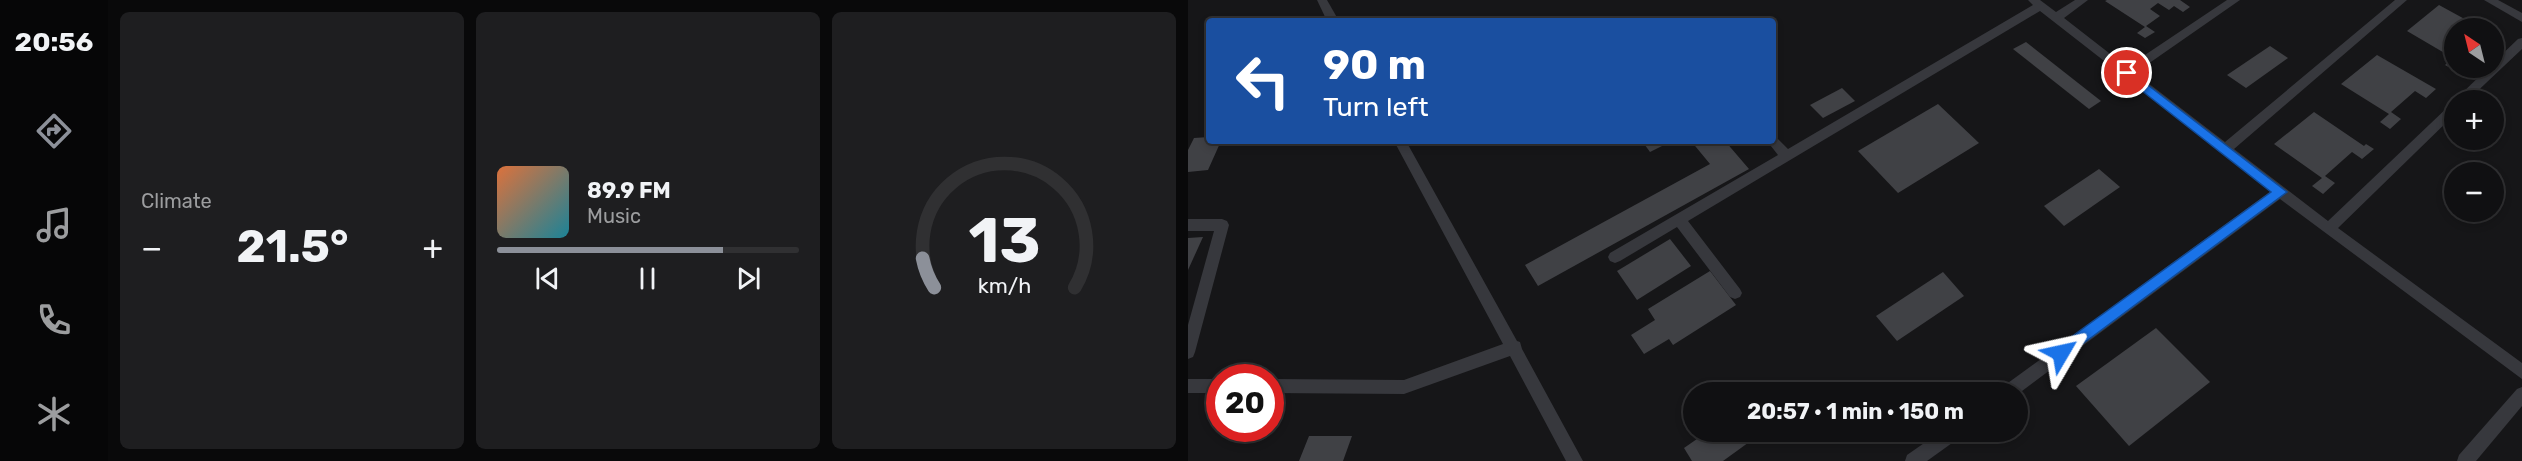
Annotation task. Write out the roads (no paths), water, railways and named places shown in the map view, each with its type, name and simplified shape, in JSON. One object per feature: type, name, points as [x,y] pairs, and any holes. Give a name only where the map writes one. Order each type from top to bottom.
[{"type":"lane","points":[[1322,0],[1331,18]]},
{"type":"lane","points":[[2056,18],[2083,0]]},
{"type":"lane","points":[[2127,73],[2235,0]]},
{"type":"lane","points":[[2225,149],[2402,0]]},
{"type":"lane","points":[[2489,0],[2522,18]]},
{"type":"lane","points":[[1615,257],[1787,156],[2037,3],[2280,192],[2522,372]]},
{"type":"lane","points":[[2472,90],[2522,42]]},
{"type":"lane","points":[[2329,229],[2444,118]]},
{"type":"lane","points":[[1402,144],[1515,347],[1575,461]]},
{"type":"lane","points":[[1776,144],[1787,156]]},
{"type":"lane","points":[[2021,382],[2280,192]]},
{"type":"lane","points":[[1679,219],[1735,293]]},
{"type":"lane","points":[[1188,225],[1222,225],[1188,352]]},
{"type":"lane","points":[[1284,386],[1404,387],[1515,347]]},
{"type":"lane","points":[[1188,386],[1206,386]]},
{"type":"lane","points":[[2465,461],[2522,394]]},
{"type":"lane","points":[[1913,461],[1939,442]]}]
